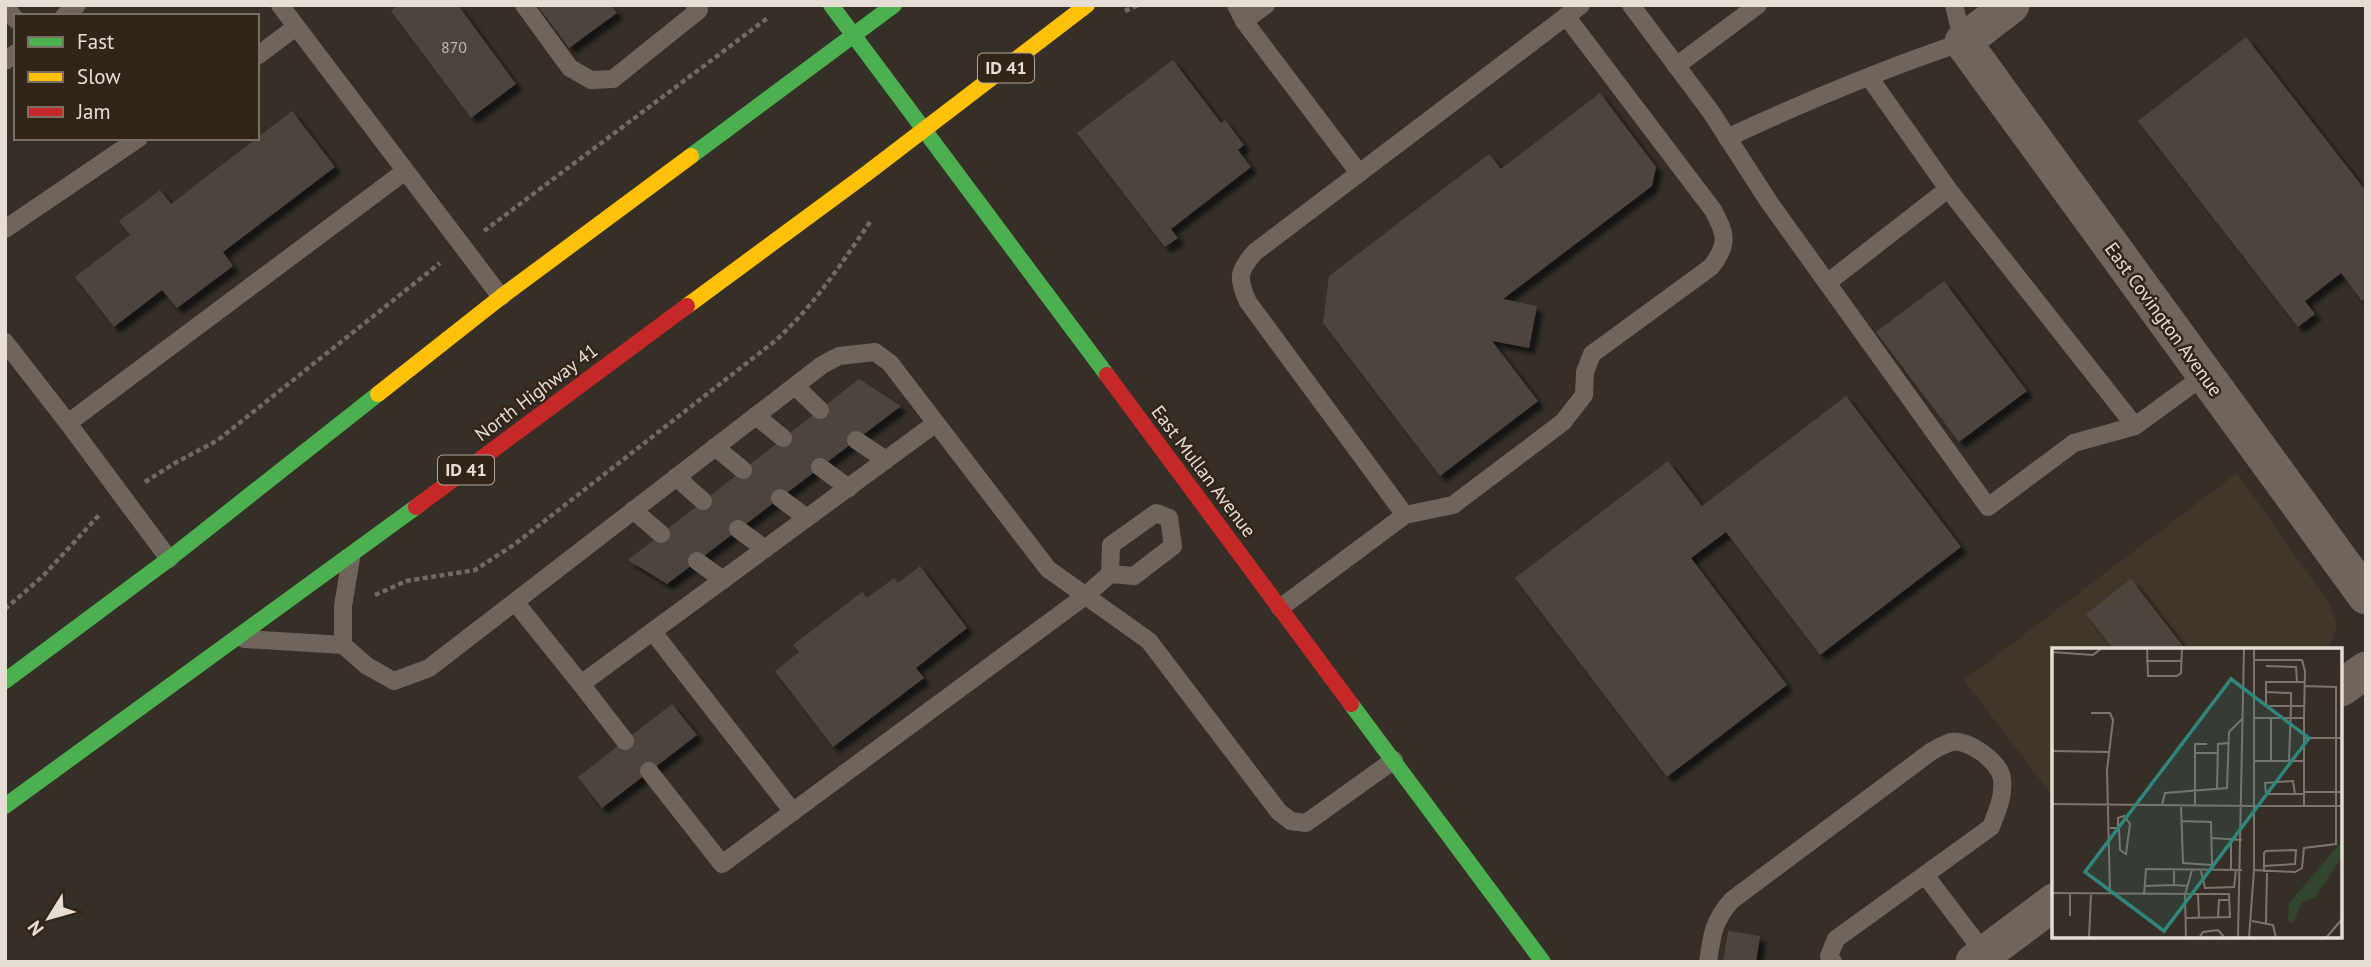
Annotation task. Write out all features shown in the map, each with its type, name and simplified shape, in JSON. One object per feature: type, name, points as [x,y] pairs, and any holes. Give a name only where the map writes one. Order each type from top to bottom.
[{"type":"main road","name":"East Mullan Avenue","points":[[831,5],[923,128],[1183,508],[1280,608],[1543,962]]},
{"type":"main road","points":[[5,681],[169,559],[501,297],[894,5]]},
{"type":"main road","name":"North Highway 41","points":[[5,806],[352,555],[866,174],[1087,5]]},
{"type":"street","points":[[1964,42],[2011,5]]},
{"type":"street","name":"East Covington Avenue","points":[[1964,42],[2366,596]]},
{"type":"street","points":[[2343,687],[2366,670]]},
{"type":"street","points":[[1979,958],[2052,903]]},
{"type":"lane","points":[[280,5],[501,297]]},
{"type":"lane","points":[[524,5],[570,68],[591,80],[613,79],[697,8]]},
{"type":"lane","points":[[1266,5],[1240,13],[1359,173]]},
{"type":"lane","points":[[1405,515],[1248,302],[1241,286],[1240,275],[1244,264],[1255,252],[1581,5]]},
{"type":"lane","points":[[1631,5],[1988,507],[2074,443],[2135,426],[2205,375]]},
{"type":"lane","points":[[1676,66],[1758,5]]},
{"type":"lane","points":[[1727,138],[1868,77],[1964,42],[1954,5]]},
{"type":"lane","points":[[1280,608],[1405,515],[1453,505],[1563,422],[1584,395],[1584,372],[1592,354],[1711,267],[1721,254],[1725,239],[1722,226],[1713,210],[1566,16]]},
{"type":"lane","points":[[259,55],[296,27]]},
{"type":"lane","points":[[1868,77],[1948,189],[2135,426]]},
{"type":"lane","points":[[5,229],[136,140]]},
{"type":"lane","points":[[68,422],[404,172]]},
{"type":"lane","points":[[1827,283],[1948,189]]},
{"type":"lane","points":[[5,342],[169,559]]},
{"type":"lane","points":[[237,639],[343,645],[367,666],[394,681],[429,668],[822,365],[839,356],[875,352],[890,363],[1048,569],[1149,641],[1279,812],[1291,821],[1306,823],[1394,760]]},
{"type":"lane","points":[[795,386],[820,410]]},
{"type":"lane","points":[[756,416],[783,438]]},
{"type":"lane","points":[[581,684],[936,423]]},
{"type":"lane","points":[[856,440],[886,460]]},
{"type":"lane","points":[[715,447],[743,470]]},
{"type":"lane","points":[[820,467],[849,488]]},
{"type":"lane","points":[[676,477],[703,501]]},
{"type":"lane","points":[[780,498],[807,518]]},
{"type":"lane","points":[[649,771],[722,864],[1085,596],[1110,574],[1134,576],[1173,546],[1183,508],[1156,513],[1111,545],[1110,574]]},
{"type":"lane","points":[[634,510],[661,534]]},
{"type":"lane","points":[[738,529],[765,550]]},
{"type":"lane","points":[[343,645],[343,606],[352,555]]},
{"type":"lane","points":[[697,561],[723,580]]},
{"type":"lane","points":[[515,601],[625,741]]},
{"type":"lane","points":[[653,632],[793,812]]},
{"type":"lane","points":[[1708,962],[1713,928],[1721,912],[1732,900],[1932,751],[1952,742],[1970,745],[1987,755],[2002,776],[2002,799],[1991,827],[1836,939],[1829,956],[1833,962]]},
{"type":"lane","points":[[1925,875],[1979,958]]},
{"type":"path","points":[[5,610],[43,576],[96,517],[123,496],[218,440],[462,247],[769,17]]},
{"type":"path","points":[[343,645],[376,594],[406,581],[475,570],[515,544],[775,341],[820,295],[875,215]]},
{"type":"shaded area","points":[[2237,473],[2330,605],[2337,624],[2330,648],[2052,648],[2052,795],[1964,680]]},
{"type":"building","points":[[398,5],[458,5],[516,84],[471,118],[391,11]]},
{"type":"building","points":[[537,5],[611,5],[617,13],[569,48]]},
{"type":"building","points":[[2246,37],[2366,191],[2366,298],[2362,301],[2341,273],[2305,301],[2315,314],[2298,327],[2138,121]]},
{"type":"building","points":[[1173,60],[1221,123],[1225,120],[1244,145],[1238,150],[1251,167],[1171,229],[1178,238],[1165,247],[1077,133]]},
{"type":"building","points":[[1600,93],[1656,167],[1652,186],[1503,299],[1537,306],[1529,348],[1492,341],[1538,401],[1440,476],[1323,323],[1329,276],[1489,154],[1501,169]]},
{"type":"building","points":[[292,111],[335,167],[223,252],[233,266],[177,308],[162,290],[114,327],[75,277],[130,235],[119,221],[160,190],[171,204],[254,140],[259,140],[259,136]]},
{"type":"building","points":[[1944,281],[2027,391],[1959,442],[1876,332]]},
{"type":"building","points":[[859,379],[901,406],[667,584],[628,560]]},
{"type":"building","points":[[1846,396],[1961,547],[1820,655],[1726,532],[1691,558],[1787,685],[1667,777],[1515,578],[1668,461],[1702,506]]},
{"type":"building","points":[[920,566],[967,628],[916,668],[924,678],[833,747],[775,671],[799,652],[793,645],[862,592],[867,598],[894,578],[898,583]]},
{"type":"building","points":[[2131,579],[2184,648],[2112,648],[2086,614]]},
{"type":"building","points":[[672,704],[697,735],[602,808],[578,777]]},
{"type":"building","points":[[1728,931],[1760,936],[1756,962],[1723,962]]},
{"type":"traffic: fast","points":[[831,5],[1107,375]]},
{"type":"traffic: fast","points":[[691,156],[894,5]]},
{"type":"traffic: fast","points":[[5,681],[169,559],[378,394]]},
{"type":"traffic: fast","points":[[5,806],[416,507]]},
{"type":"traffic: fast","points":[[1351,704],[1543,962]]},
{"type":"traffic: slow","points":[[687,306],[866,174],[1087,5]]},
{"type":"traffic: slow","points":[[378,394],[501,297],[691,156]]},
{"type":"traffic: jam","points":[[416,507],[687,306]]},
{"type":"traffic: jam","points":[[1107,375],[1351,704]]}]
